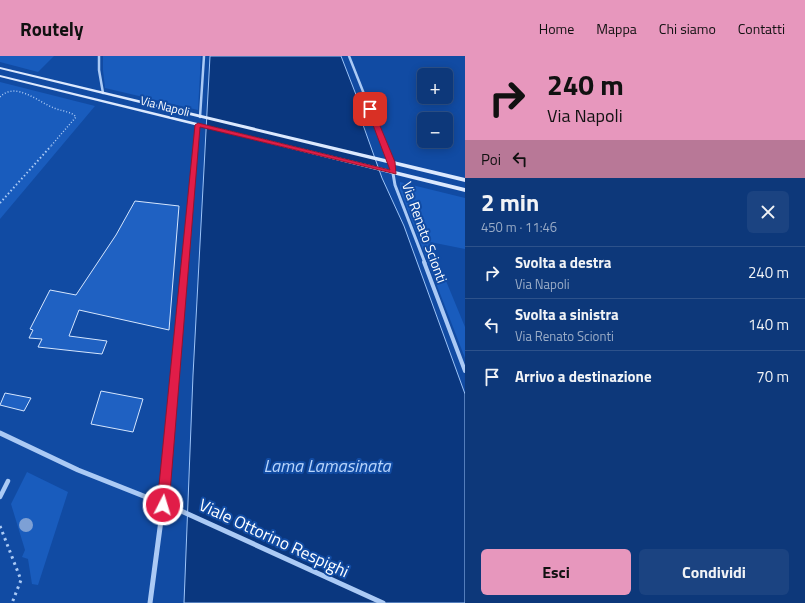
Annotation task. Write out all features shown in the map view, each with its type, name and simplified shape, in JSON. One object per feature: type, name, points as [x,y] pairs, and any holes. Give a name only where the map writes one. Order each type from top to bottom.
[{"type":"main road","name":"Via Napoli","points":[[0,68],[465,180]]},
{"type":"main road","name":"Via Napoli","points":[[0,76],[465,190]]},
{"type":"street","points":[[99,56],[102,93]]},
{"type":"street","points":[[200,117],[204,56]]},
{"type":"street","name":"Via Renato Scionti","points":[[349,56],[391,162],[395,185],[465,371]]},
{"type":"street","points":[[150,603],[163,505],[198,125]]},
{"type":"street","name":"Viale Ottorino Respighi","points":[[0,434],[78,470],[163,505],[175,508],[383,603]]},
{"type":"street","points":[[0,497],[8,481]]},
{"type":"path","points":[[0,97],[3,93],[11,91],[21,92],[57,110],[71,113],[76,117],[52,144],[47,152],[0,203]]},
{"type":"path","points":[[0,526],[21,580],[12,603]]},
{"type":"shaded area","points":[[0,56],[54,56],[38,72],[0,62]]},
{"type":"shaded area","points":[[103,56],[201,56],[198,110],[105,88]]},
{"type":"shaded area","points":[[0,82],[95,106],[0,219]]},
{"type":"shaded area","points":[[400,182],[465,198],[465,249],[430,242],[465,327],[465,358],[400,190]]},
{"type":"shaded area","points":[[27,472],[68,492],[38,585],[32,584],[28,559],[22,557],[25,550],[11,504]]},
{"type":"water","name":"Lama Lamasinata","points":[[210,56],[341,56],[365,118],[362,122],[382,178],[404,226],[465,394],[465,603],[184,603],[193,375]]},
{"type":"building","points":[[135,201],[179,206],[169,330],[79,310],[69,336],[107,341],[102,354],[38,347],[42,339],[29,338],[33,330],[30,329],[50,290],[76,295],[116,235]]},
{"type":"building","points":[[101,391],[143,399],[133,432],[91,424]]},
{"type":"building","points":[[5,393],[31,398],[24,411],[0,405]]},
{"type":"route","points":[[163,505],[191,207],[196,132],[198,125],[394,173],[370,109]]}]
